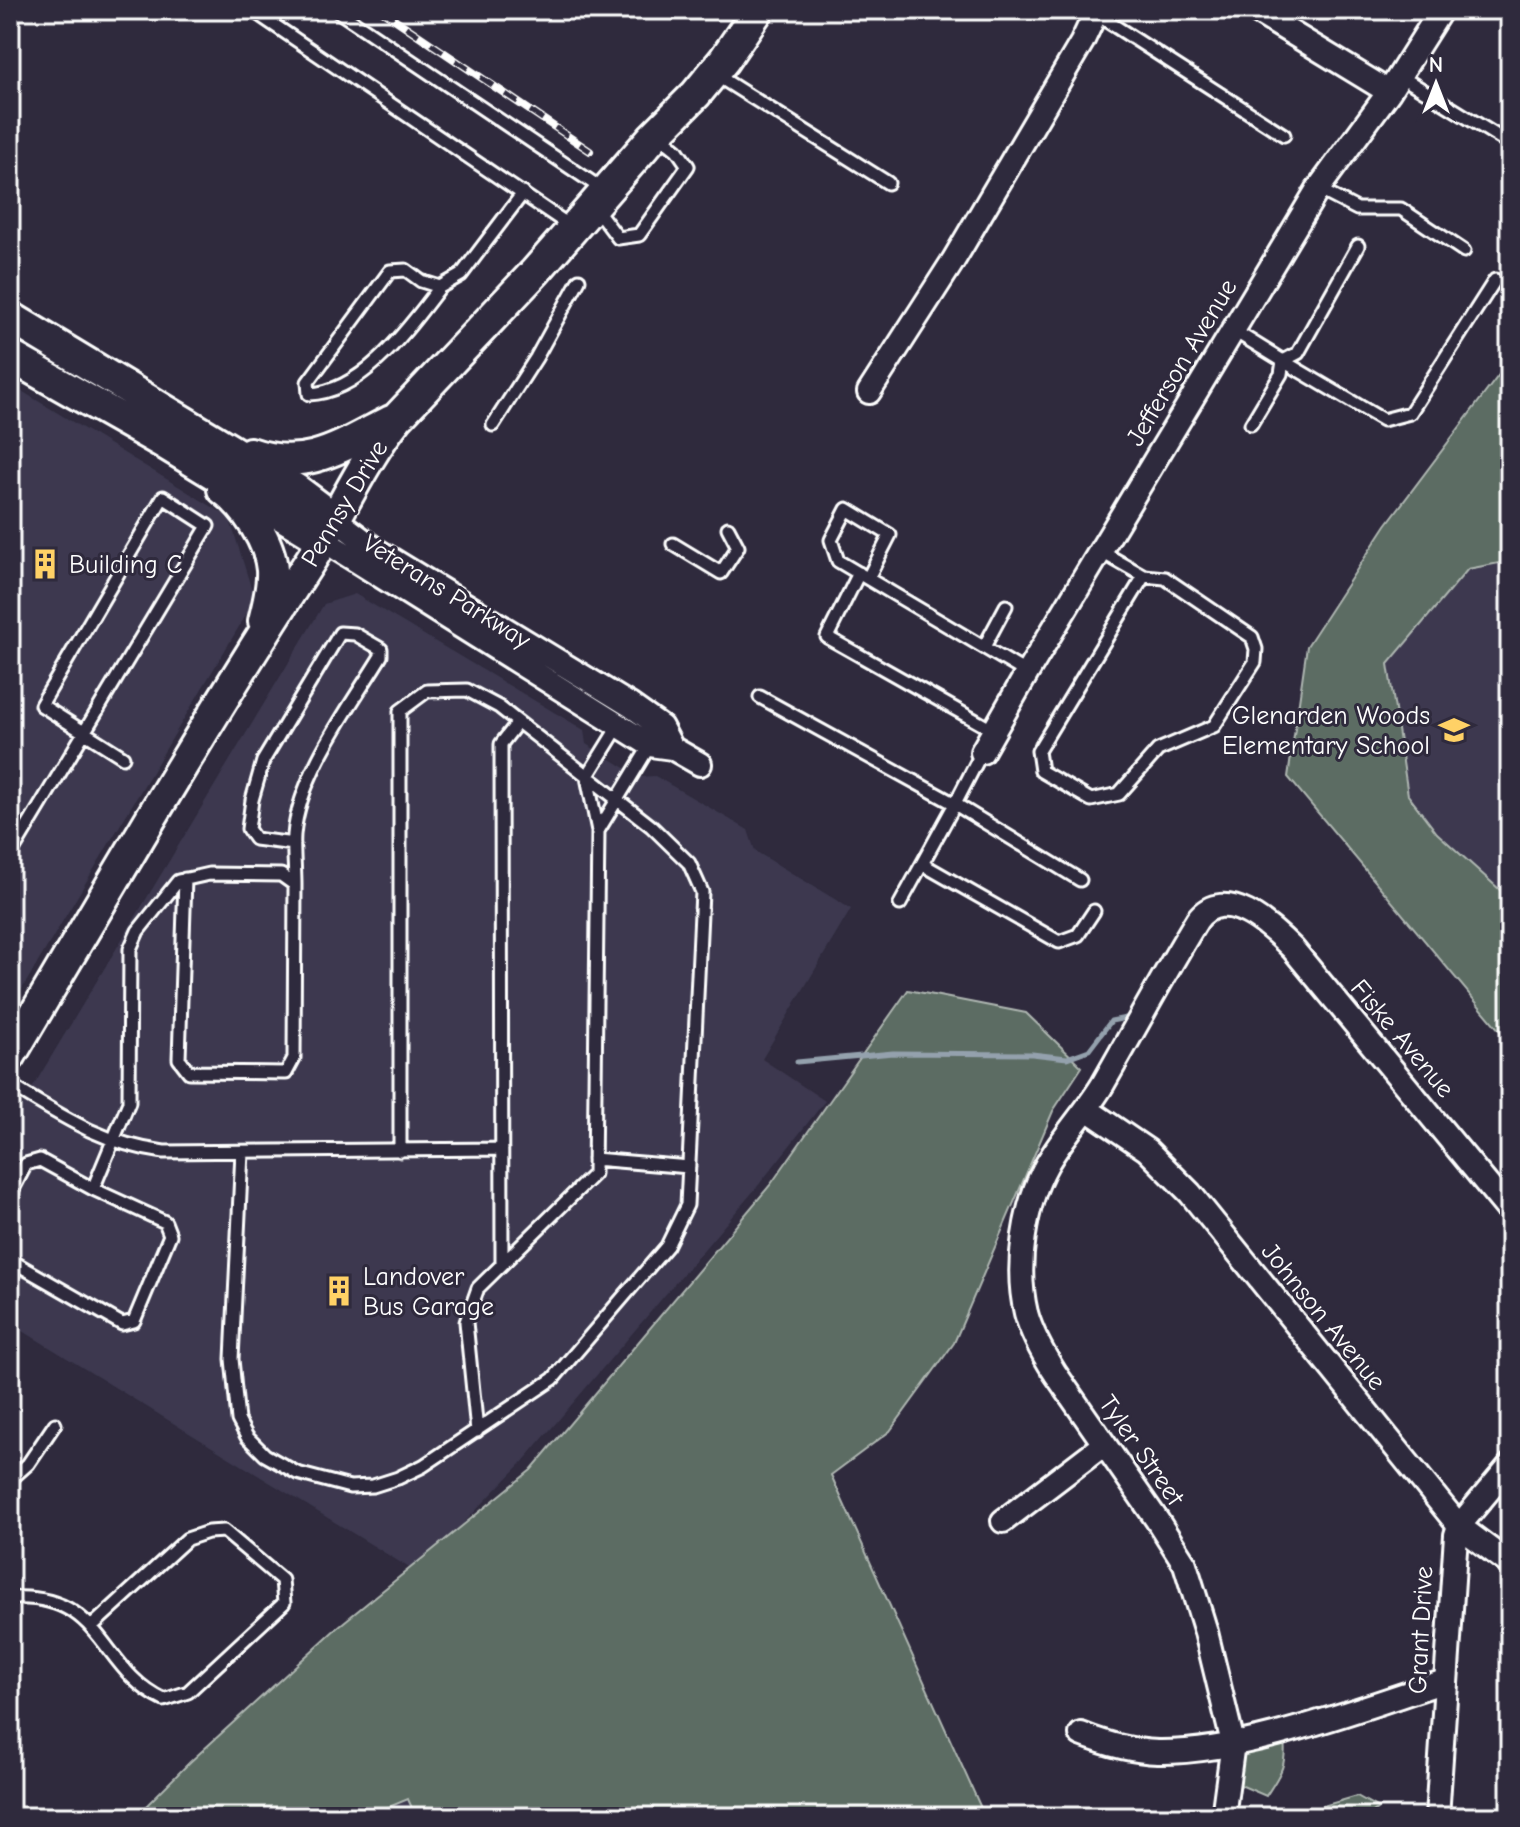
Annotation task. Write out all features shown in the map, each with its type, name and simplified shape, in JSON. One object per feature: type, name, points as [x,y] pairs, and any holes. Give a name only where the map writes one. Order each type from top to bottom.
[{"type":"main road","name":"Pennsy Drive","points":[[13,1046],[187,755],[329,529],[381,438],[713,73],[758,10]]},
{"type":"main road","name":"Veterans Parkway","points":[[10,317],[295,489],[329,529]]},
{"type":"main road","name":"Veterans Parkway","points":[[10,356],[162,442],[329,529]]},
{"type":"main road","points":[[218,443],[269,460],[317,458],[397,418]]},
{"type":"main road","points":[[162,442],[231,495],[261,535],[272,569],[262,635]]},
{"type":"street","points":[[1254,10],[1394,84]]},
{"type":"street","name":"Jefferson Avenue","points":[[982,752],[1318,189],[1394,84],[1441,10]]},
{"type":"street","points":[[869,392],[953,261],[1097,12]]},
{"type":"street","name":"Veterans Parkway","points":[[329,529],[376,550],[630,705],[661,740]]},
{"type":"street","name":"Veterans Parkway","points":[[329,529],[618,726],[661,740],[700,764]]},
{"type":"street","name":"Tyler Street","points":[[1233,1743],[1206,1632],[1185,1564],[1040,1349],[1027,1314],[1023,1283],[1025,1238],[1036,1188],[1054,1154],[1088,1110],[1202,913],[1228,905],[1243,911]]},
{"type":"street","name":"Fiske Avenue","points":[[1243,911],[1262,921],[1293,949],[1510,1212]]},
{"type":"street","name":"Johnson Avenue","points":[[1088,1110],[1147,1150],[1190,1193],[1459,1526],[1510,1564]]},
{"type":"street","points":[[1003,1521],[1103,1445]]},
{"type":"street","name":"Grant Drive","points":[[1437,1817],[1453,1549],[1459,1526],[1510,1465]]},
{"type":"street","points":[[1081,1734],[1121,1747],[1160,1752],[1233,1743],[1306,1725],[1445,1681]]},
{"type":"street","points":[[1223,1817],[1233,1743]]},
{"type":"lane","points":[[252,10],[574,228]]},
{"type":"lane","points":[[336,10],[600,198],[618,238],[639,235],[688,166],[677,150],[656,134]]},
{"type":"lane","points":[[1097,12],[1284,135]]},
{"type":"lane","points":[[713,73],[888,183]]},
{"type":"lane","points":[[1394,84],[1510,144]]},
{"type":"lane","points":[[1318,189],[1357,209],[1401,209],[1464,251]]},
{"type":"lane","points":[[440,287],[421,281],[406,270],[390,271],[308,382],[309,394],[326,393],[372,367],[440,287],[461,275],[523,193]]},
{"type":"lane","points":[[1283,361],[1298,353],[1358,246]]},
{"type":"lane","points":[[493,425],[536,358],[579,280]]},
{"type":"lane","points":[[1233,330],[1383,420],[1410,413],[1495,280]]},
{"type":"lane","points":[[1251,424],[1281,374],[1283,361]]},
{"type":"lane","points":[[10,856],[83,732],[208,526],[163,497],[41,705],[83,732],[123,757]]},
{"type":"lane","points":[[994,731],[827,637],[863,575],[890,535],[847,509],[831,540],[838,561],[863,575],[1027,673]]},
{"type":"lane","points":[[673,544],[721,573],[738,547],[728,528]]},
{"type":"lane","points":[[1100,551],[1144,576],[1165,578],[1252,637],[1256,649],[1255,662],[1214,726],[1158,750],[1119,794],[1091,800],[1041,771],[1038,751],[1144,576]]},
{"type":"lane","points":[[984,647],[1006,606]]},
{"type":"lane","points":[[185,879],[179,1059],[189,1072],[286,1073],[294,1058],[295,885],[294,834],[305,790],[381,656],[381,649],[355,634],[340,633],[263,761],[248,829],[255,839],[294,844]]},
{"type":"lane","points":[[242,1152],[232,1359],[238,1420],[247,1437],[265,1455],[297,1473],[350,1487],[373,1486],[423,1466],[553,1379],[667,1246],[687,1205],[702,892],[689,863],[651,826],[499,707],[467,690],[427,691],[400,711],[400,1151]]},
{"type":"lane","points":[[760,697],[955,804],[1080,880]]},
{"type":"lane","points":[[477,1431],[466,1322],[478,1288],[594,1174],[598,831],[587,777],[630,705]]},
{"type":"lane","points":[[502,1264],[501,744],[518,722]]},
{"type":"lane","points":[[598,831],[661,740]]},
{"type":"lane","points":[[900,904],[982,752]]},
{"type":"lane","points":[[922,864],[1059,942],[1078,935],[1094,911]]},
{"type":"lane","points":[[93,1189],[129,1102],[130,949],[138,931],[178,881],[209,874],[281,875],[295,885]]},
{"type":"lane","points":[[10,1085],[114,1141],[130,1147],[164,1152],[502,1149]]},
{"type":"lane","points":[[594,1159],[689,1167]]},
{"type":"lane","points":[[10,1195],[26,1164],[40,1160],[93,1189],[165,1222],[170,1235],[134,1321],[122,1324],[10,1260]]},
{"type":"lane","points":[[10,1480],[28,1464],[55,1424]]},
{"type":"lane","points":[[10,1598],[30,1597],[61,1603],[91,1627],[147,1692],[164,1700],[188,1692],[284,1603],[282,1580],[224,1531],[208,1532],[187,1539],[91,1627]]},
{"type":"shaded area","points":[[10,384],[229,517],[255,600],[10,1009]]},
{"type":"shaded area","name":"Glenarden Woods Elementary School","points":[[1510,561],[1510,899],[1437,833],[1408,795],[1388,664],[1469,569]]},
{"type":"shaded area","points":[[355,594],[584,730],[586,744],[640,777],[655,776],[748,830],[755,851],[851,909],[762,1059],[825,1101],[757,1187],[521,1464],[416,1572],[10,1323],[10,1125],[324,604]]},
{"type":"shaded area","points":[[409,1799],[416,1817],[365,1817]]},
{"type":"green space","points":[[1510,360],[1510,561],[1468,569],[1388,664],[1408,795],[1437,833],[1510,899],[1510,1043],[1288,777],[1307,646],[1386,525]]},
{"type":"green space","points":[[908,990],[1026,1013],[1082,1067],[1053,1111],[954,1343],[890,1431],[831,1475],[985,1817],[416,1817],[408,1799],[365,1817],[135,1817],[190,1762],[339,1626],[531,1470],[771,1184]]},
{"type":"green space","points":[[1284,1738],[1282,1769],[1266,1796],[1238,1784],[1234,1773],[1246,1746]]},
{"type":"green space","points":[[1357,1796],[1378,1808],[1367,1817],[1314,1817],[1316,1808]]},
{"type":"waterway","points":[[797,1062],[893,1053],[1032,1054],[1067,1058],[1089,1050],[1111,1021],[1126,1018]]},
{"type":"railway","points":[[381,10],[590,151]]},
{"type":"place","name":"Building C","points":[[45,564]]},
{"type":"place","name":"Glenarden Woods Elementary School","points":[[1454,730]]},
{"type":"place","name":"Landover Bus Garage","points":[[339,1291]]}]
